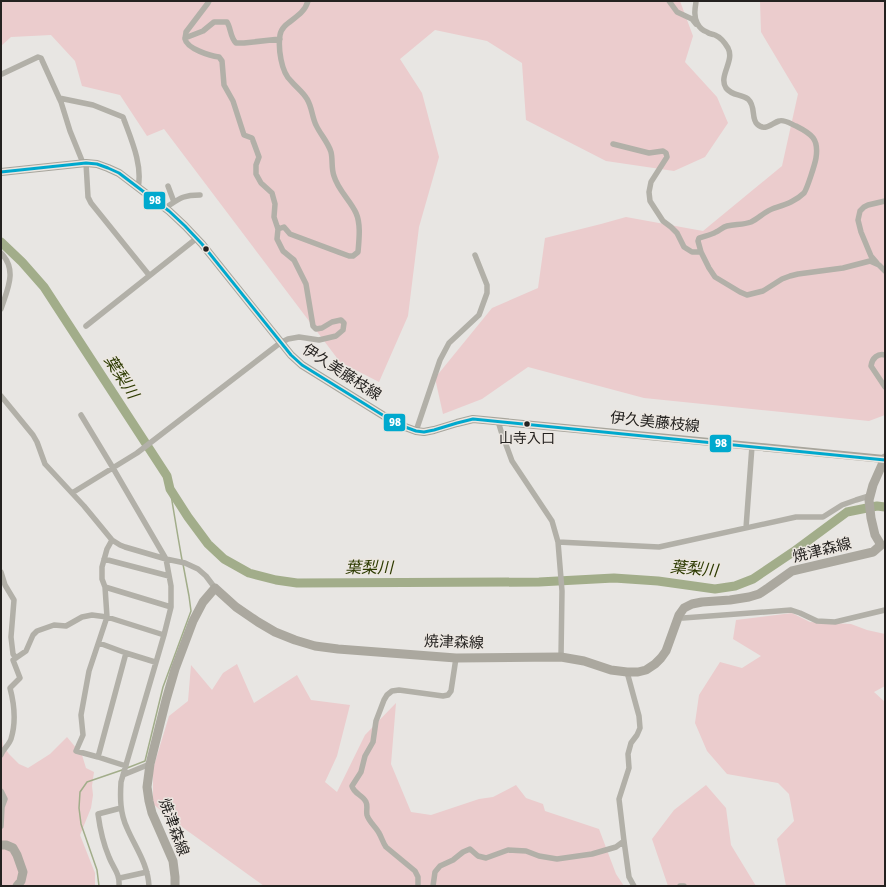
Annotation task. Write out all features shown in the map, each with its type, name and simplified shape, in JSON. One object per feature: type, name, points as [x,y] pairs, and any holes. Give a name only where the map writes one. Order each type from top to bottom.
[{"type":"main road","name":"伊久美藤枝線","points":[[1,172],[85,163],[97,164],[119,173],[165,208],[197,238],[291,355],[302,364],[396,424],[416,431],[424,432],[434,430],[473,419],[885,459]]},
{"type":"main road","name":"焼津森線","points":[[175,886],[173,861],[152,813],[149,800],[147,787],[150,764],[175,669],[193,621],[203,602],[215,588],[236,607],[275,632],[315,646],[456,658],[561,657],[584,661],[611,670],[638,672],[646,670],[661,658],[666,651],[679,615],[684,608],[692,604],[702,602],[730,600],[759,594],[792,571],[873,552],[883,547],[875,535],[871,518],[869,498],[873,485],[885,459]]},
{"type":"main road","points":[[1,845],[6,845],[13,848],[17,855],[23,872],[21,881],[17,886]]},
{"type":"street","points":[[72,493],[153,442],[280,343],[288,339],[299,338],[319,340],[336,336],[343,330],[344,323],[341,320],[332,322],[322,328],[316,329],[313,326],[306,284],[294,260],[283,251],[277,239],[278,229],[274,217],[272,193],[261,183],[256,174],[258,156],[252,138],[244,135],[233,101],[224,85],[222,61],[219,57],[211,56],[188,45],[185,38],[186,32],[209,1]]},
{"type":"street","points":[[278,229],[284,227],[290,234],[349,256],[354,256],[358,252],[359,238],[356,213],[333,175],[330,149],[319,132],[308,99],[286,76],[280,55],[281,30],[303,12],[308,1]]},
{"type":"street","points":[[670,1],[677,12],[692,19],[702,30],[716,35],[724,42],[730,55],[724,78],[724,84],[732,94],[748,99],[753,109],[754,120],[758,125],[770,127],[779,120],[783,120],[809,134],[814,139],[817,146],[815,162],[805,192],[787,204],[770,210],[749,223],[725,227],[699,238],[698,241],[701,252],[715,277],[747,295],[763,291],[782,280],[798,274],[843,268],[870,261],[879,264]]},
{"type":"street","points":[[696,1],[694,11],[697,24]]},
{"type":"street","points":[[185,38],[203,31],[214,22],[227,22],[232,40],[236,43],[244,44],[280,39]]},
{"type":"street","points":[[2,74],[38,57],[42,58],[59,98],[70,131],[85,163],[88,197],[91,203],[149,276]]},
{"type":"street","points":[[59,98],[93,105],[123,117],[136,154],[140,181],[138,188]]},
{"type":"street","points":[[613,144],[648,154],[662,151],[666,153],[667,157],[651,182],[649,192],[650,201],[663,221],[672,227],[677,233],[684,247],[692,252],[701,252]]},
{"type":"street","points":[[168,186],[174,202]]},
{"type":"street","points":[[165,208],[189,195],[200,195]]},
{"type":"street","points":[[885,201],[864,206],[860,211],[858,220],[861,232],[871,256],[885,272]]},
{"type":"street","points":[[86,326],[197,238]]},
{"type":"street","points":[[1,253],[7,261],[10,269],[10,278],[1,309]]},
{"type":"street","points":[[416,431],[440,360],[449,343],[479,316],[487,293],[487,285],[475,255]]},
{"type":"street","points":[[885,355],[879,355],[874,358],[871,366],[885,387]]},
{"type":"street","points":[[1,396],[33,435],[45,464],[84,506],[112,540],[120,545],[166,559],[182,562],[198,569],[206,576],[215,588]]},
{"type":"street","points":[[81,415],[166,559],[171,586],[171,607],[121,782],[120,793],[120,808],[126,828],[143,860],[149,886]]},
{"type":"street","points":[[498,421],[512,461],[552,521],[558,542],[562,591],[561,657]]},
{"type":"street","points":[[746,528],[752,446]]},
{"type":"street","points":[[558,542],[659,547],[796,517],[824,517],[842,505],[856,500],[869,498]]},
{"type":"street","points":[[112,540],[107,549],[102,566],[102,579],[106,587],[107,617],[88,671],[81,715],[83,735],[76,751],[126,766]]},
{"type":"street","points":[[104,559],[169,576]]},
{"type":"street","points":[[1,572],[5,585],[14,600],[11,637],[13,654],[16,658]]},
{"type":"street","points":[[106,587],[171,607]]},
{"type":"street","points":[[679,615],[683,618],[792,610],[817,622],[835,622],[885,610]]},
{"type":"street","points":[[1,755],[11,740],[13,730],[13,699],[10,688],[20,678],[13,660],[26,651],[37,631],[54,625],[66,626],[82,617],[92,615],[107,617],[164,635]]},
{"type":"street","points":[[99,643],[155,662]]},
{"type":"street","points":[[98,757],[126,653]]},
{"type":"street","points":[[418,886],[418,877],[415,871],[383,843],[380,835],[369,819],[367,814],[367,803],[353,790],[352,786],[361,772],[365,756],[373,742],[376,721],[387,695],[392,691],[398,690],[443,696],[448,695],[451,691],[456,658]]},
{"type":"street","points":[[627,672],[639,716],[640,728],[631,743],[628,754],[629,768],[619,799],[629,877],[634,886]]},
{"type":"street","points":[[123,775],[150,764]]},
{"type":"street","points":[[1,791],[5,798],[2,807],[1,826]]},
{"type":"street","points":[[119,886],[120,878],[109,857],[100,830],[98,814],[120,808]]},
{"type":"street","points":[[433,886],[435,872],[440,866],[470,849],[478,856],[486,858],[508,850],[526,851],[540,856],[557,859],[592,854],[616,847],[624,841]]},
{"type":"street","points":[[120,878],[147,872]]},
{"type":"street","points":[[680,886],[684,886]]},
{"type":"shaded area","points":[[1,1],[680,1],[693,36],[685,62],[717,97],[728,123],[705,157],[674,171],[606,161],[526,120],[522,63],[487,41],[435,30],[400,59],[422,93],[439,157],[419,227],[408,316],[379,382],[340,362],[164,129],[147,136],[120,95],[82,86],[75,61],[51,35],[11,37],[1,46]]},
{"type":"shaded area","points":[[760,1],[885,1],[885,415],[869,421],[644,398],[528,367],[482,399],[443,414],[435,378],[492,308],[538,288],[545,238],[626,217],[703,231],[782,166],[798,94],[761,32]]},
{"type":"shaded area","points":[[792,613],[810,622],[851,624],[867,630],[885,634],[885,686],[874,692],[885,702],[885,886],[786,886],[777,839],[794,821],[789,794],[778,783],[727,774],[707,751],[695,723],[699,695],[720,662],[742,668],[761,656],[733,639],[736,620]]},
{"type":"shaded area","points":[[237,664],[254,703],[297,675],[311,700],[350,705],[337,756],[325,782],[337,792],[365,735],[396,703],[391,764],[411,812],[431,815],[479,799],[493,797],[516,785],[526,798],[543,804],[545,811],[599,829],[616,874],[624,886],[264,886],[178,824],[153,804],[153,769],[169,716],[188,701],[191,665],[212,690],[223,673]]},
{"type":"shaded area","points":[[1,726],[3,746],[19,764],[28,768],[50,754],[67,737],[82,755],[86,768],[94,772],[91,808],[80,835],[95,873],[95,886],[1,886]]},
{"type":"shaded area","points":[[706,785],[726,808],[731,845],[756,886],[668,886],[652,839],[674,810]]},
{"type":"waterway","name":"葉梨川","points":[[1,242],[22,262],[44,287],[167,476],[170,489],[208,544],[224,559],[249,573],[276,580],[297,583],[539,582],[614,578],[658,581],[715,589],[735,586],[753,579],[793,552],[847,512],[877,506],[885,507]]},
{"type":"waterway","points":[[170,489],[182,560]]},
{"type":"waterway","points":[[127,768],[145,761],[163,687],[191,611],[183,564]]},
{"type":"waterway","points":[[99,886],[97,870],[81,824],[79,808],[80,792],[87,782],[122,770]]},
{"type":"transit line","name":"98","points":[[1,172],[86,163],[97,164],[119,173],[169,211],[185,226],[202,244],[291,355],[302,365],[397,424],[416,431],[424,432],[434,430],[473,419],[885,460]]},
{"type":"place","name":"山寺入口","points":[[527,424]]}]
